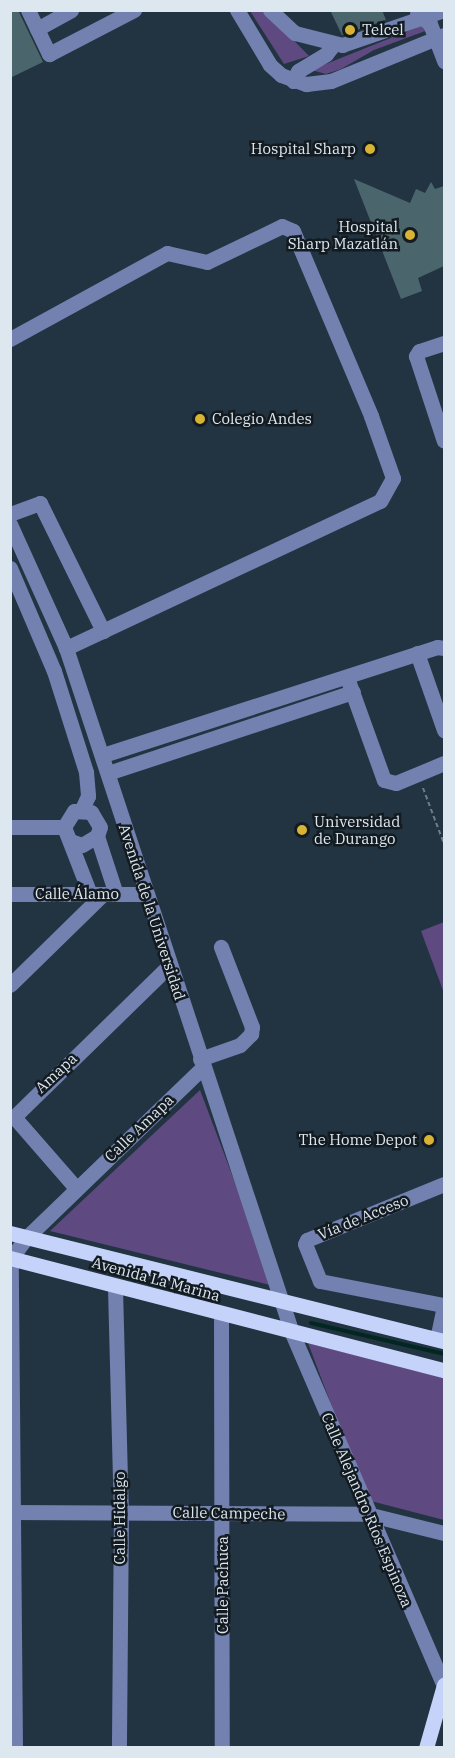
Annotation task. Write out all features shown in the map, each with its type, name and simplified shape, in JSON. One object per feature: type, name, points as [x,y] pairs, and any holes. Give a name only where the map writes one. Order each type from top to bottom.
[{"type":"main road","name":"Avenida La Marina","points":[[10,1233],[283,1304],[440,1340]]},
{"type":"main road","name":"Avenida La Marina","points":[[11,1258],[114,1288],[444,1370]]},
{"type":"main road","points":[[426,1748],[444,1686]]},
{"type":"street","points":[[28,10],[49,54],[134,10]]},
{"type":"street","points":[[37,28],[71,10]]},
{"type":"street","points":[[237,10],[270,65],[293,81],[306,84],[331,81],[440,37]]},
{"type":"street","points":[[276,12],[295,33],[334,44],[353,44],[420,14],[444,10]]},
{"type":"street","points":[[420,14],[440,37],[444,61]]},
{"type":"street","points":[[293,81],[298,71],[326,54],[334,44]]},
{"type":"street","points":[[10,339],[167,253],[207,261],[282,226],[292,231],[371,416],[393,478],[380,501],[66,648]]},
{"type":"street","points":[[444,343],[419,351],[416,356],[444,441]]},
{"type":"street","points":[[10,514],[40,503],[103,631]]},
{"type":"street","name":"Avenida de la Universidad","points":[[10,524],[66,648],[103,755],[144,894],[283,1304]]},
{"type":"street","points":[[10,568],[54,671],[86,772],[88,796],[82,809]]},
{"type":"street","points":[[103,755],[417,653],[444,648]]},
{"type":"street","points":[[417,653],[444,730]]},
{"type":"street","points":[[347,676],[384,780],[396,783],[444,763]]},
{"type":"street","points":[[108,773],[353,692]]},
{"type":"street","points":[[64,827],[74,811],[82,809],[98,818],[97,836],[103,894]]},
{"type":"street","points":[[10,827],[64,827]]},
{"type":"street","points":[[64,827],[103,894]]},
{"type":"street","points":[[73,842],[91,843],[97,836]]},
{"type":"street","name":"Calle Álamo","points":[[10,894],[144,894]]},
{"type":"street","points":[[10,985],[103,894]]},
{"type":"street","points":[[201,1063],[240,1045],[251,1034],[252,1027],[221,947]]},
{"type":"street","name":"Amapa","points":[[76,1188],[16,1123],[16,1112],[169,966]]},
{"type":"street","name":"Calle Amapa","points":[[76,1188],[201,1063]]},
{"type":"street","name":"Vía de Acceso","points":[[440,1340],[444,1305],[320,1281],[305,1244],[307,1240],[444,1184]]},
{"type":"street","points":[[15,1748],[11,1258],[26,1238],[76,1188]]},
{"type":"street","name":"Calle Hidalgo","points":[[114,1288],[121,1511],[119,1748]]},
{"type":"street","points":[[283,1304],[292,1333]]},
{"type":"street","name":"Calle Pachuca","points":[[221,1314],[224,1513],[222,1748]]},
{"type":"street","name":"Calle Alejandro Ríos Espinoza","points":[[292,1333],[367,1514],[444,1686]]},
{"type":"street","name":"Calle Campeche","points":[[13,1513],[121,1511],[367,1514],[444,1533]]},
{"type":"path","points":[[418,775],[444,844]]},
{"type":"shaded area","points":[[250,11],[265,11],[309,56],[284,64]]},
{"type":"shaded area","points":[[423,25],[428,30],[374,50],[341,69],[326,74],[311,70]]},
{"type":"shaded area","points":[[444,922],[444,993],[421,931]]},
{"type":"shaded area","points":[[200,1090],[274,1286],[50,1231]]},
{"type":"shaded area","points":[[308,1343],[444,1378],[444,1520],[367,1500]]},
{"type":"building","points":[[10,10],[18,10],[43,62],[10,78]]},
{"type":"building","name":"Telcel","points":[[330,10],[382,10],[386,20],[342,35]]},
{"type":"building","name":"Hospital Sharp Mazatlán","points":[[354,179],[410,203],[416,189],[425,193],[431,182],[435,189],[444,186],[444,266],[418,278],[422,291],[401,299]]},
{"type":"waterway","points":[[311,1323],[444,1354]]},
{"type":"place","name":"Telcel","points":[[350,30]]},
{"type":"place","name":"Hospital Sharp","points":[[370,149]]},
{"type":"place","name":"Hospital Sharp Mazatlán","points":[[410,235]]},
{"type":"place","name":"Colegio Andes","points":[[200,419]]},
{"type":"place","name":"Universidad de Durango","points":[[302,830]]},
{"type":"place","name":"The Home Depot","points":[[429,1140]]}]
